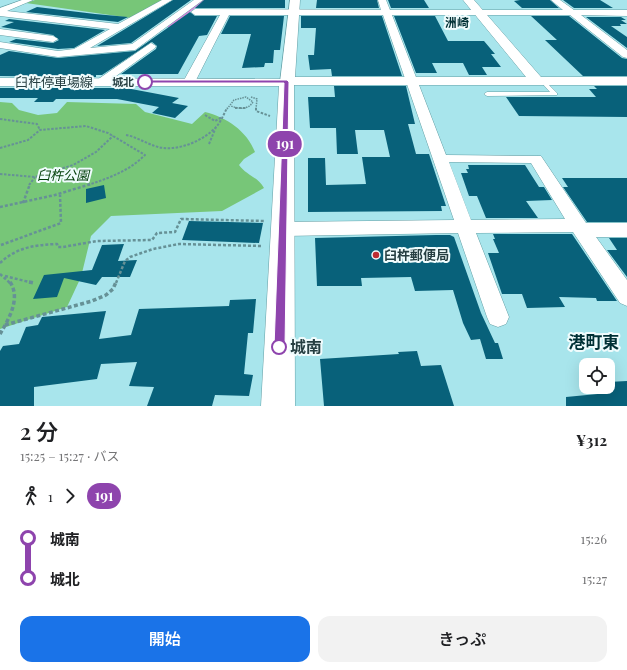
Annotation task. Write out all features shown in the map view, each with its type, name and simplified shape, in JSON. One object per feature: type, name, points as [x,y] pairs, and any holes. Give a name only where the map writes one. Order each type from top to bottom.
[{"type":"street","points":[[10,0],[27,1]]},
{"type":"street","points":[[74,53],[168,0]]},
{"type":"street","points":[[101,82],[199,0]]},
{"type":"street","points":[[0,45],[58,54],[142,47],[195,12],[210,0]]},
{"type":"street","points":[[382,0],[498,316]]},
{"type":"street","points":[[468,0],[540,81]]},
{"type":"street","points":[[554,0],[627,54]]},
{"type":"street","points":[[0,12],[27,1]]},
{"type":"street","points":[[195,12],[226,12],[295,6],[387,12],[627,12]]},
{"type":"street","points":[[278,406],[273,232],[295,6]]},
{"type":"street","points":[[0,12],[119,27]]},
{"type":"street","points":[[189,82],[226,12]]},
{"type":"street","points":[[0,32],[53,39]]},
{"type":"street","name":"臼杵停車場線","points":[[0,82],[627,82]]},
{"type":"street","points":[[451,158],[536,159],[579,228],[627,296]]},
{"type":"street","points":[[273,232],[465,226],[627,230]]},
{"type":"lane","points":[[488,94],[555,94],[540,81]]},
{"type":"path","points":[[209,144],[216,127],[234,100],[246,97],[254,102],[247,108],[231,106]]},
{"type":"path","points":[[251,97],[257,99],[256,111],[260,114],[272,116]]},
{"type":"path","points":[[205,115],[215,121],[223,117]]},
{"type":"path","points":[[0,119],[37,124],[40,130]]},
{"type":"path","points":[[0,148],[28,140],[40,130],[74,126],[90,126],[113,136],[145,155],[142,161],[123,172],[60,195],[0,207]]},
{"type":"path","points":[[126,135],[137,137],[159,147],[172,148],[184,146],[202,137],[216,127]]},
{"type":"path","points":[[0,174],[35,177],[73,165],[89,158],[113,136]]},
{"type":"path","points":[[23,203],[28,187],[35,177]]},
{"type":"path","points":[[1,245],[61,223],[60,195]]},
{"type":"path","points":[[0,263],[16,250],[32,245],[57,244],[58,247],[72,247],[81,243],[95,241],[152,240],[157,233],[175,232],[181,219],[273,232]]},
{"type":"path","points":[[5,324],[92,301],[106,295],[117,282],[125,261],[130,257],[153,248],[273,232]]},
{"type":"path","points":[[0,274],[34,283]]},
{"type":"path","points":[[0,334],[16,299],[15,292],[5,276]]},
{"type":"green space","points":[[35,0],[164,0],[131,18],[26,3]]},
{"type":"green space","name":"臼杵公園","points":[[0,102],[12,103],[19,110],[38,115],[57,113],[67,102],[136,104],[145,112],[192,124],[205,112],[213,114],[228,121],[241,131],[247,138],[255,152],[244,159],[239,165],[259,181],[264,188],[222,211],[111,216],[91,236],[81,277],[67,307],[0,329]]},
{"type":"building","points":[[173,0],[191,0],[131,43],[97,46]]},
{"type":"building","points":[[204,0],[285,0],[285,8],[195,8]]},
{"type":"building","points":[[317,0],[377,0],[379,8],[316,8]]},
{"type":"building","points":[[388,0],[424,0],[429,8],[391,8]]},
{"type":"building","points":[[550,0],[559,8],[522,8],[514,1]]},
{"type":"building","points":[[563,0],[600,0],[613,8],[574,8]]},
{"type":"building","points":[[37,7],[128,17],[118,22],[26,12]]},
{"type":"building","points":[[190,12],[195,16],[217,16],[207,35],[199,36],[178,74],[121,74],[156,49],[157,46],[152,42],[102,75],[96,75],[96,77],[0,76],[0,55],[9,51],[58,58],[135,51]]},
{"type":"building","points":[[230,16],[284,16],[280,50],[274,50],[273,63],[265,63],[264,67],[242,68],[251,34],[221,34]]},
{"type":"building","points":[[301,16],[382,16],[402,76],[332,76],[331,69],[310,70],[308,55],[314,55],[316,28],[301,28]]},
{"type":"building","points":[[394,16],[435,16],[448,41],[484,41],[495,54],[491,54],[501,67],[482,67],[487,75],[469,75],[463,63],[432,63],[437,73],[416,73]]},
{"type":"building","points":[[531,16],[569,16],[622,58],[627,59],[627,76],[583,76],[545,40],[557,40]]},
{"type":"building","points":[[586,17],[621,17],[626,20],[621,20],[627,24],[620,24],[621,26],[611,26],[627,37],[627,48]]},
{"type":"building","points":[[9,19],[105,30],[74,48],[58,49],[9,42],[16,39],[53,43],[59,40],[53,35],[1,27],[14,22],[5,21]]},
{"type":"building","points":[[334,86],[406,86],[415,124],[408,124],[416,154],[429,154],[446,206],[441,206],[442,211],[308,212],[308,158],[325,158],[326,185],[366,184],[362,157],[390,157],[384,130],[355,130],[358,154],[337,154],[336,128],[310,128],[308,97],[335,97]]},
{"type":"building","points":[[594,86],[627,86],[627,117],[519,116],[506,97],[596,97],[589,89],[597,89]]},
{"type":"building","points":[[0,88],[126,88],[179,98],[172,103],[188,106],[175,118],[152,113],[159,107],[117,99],[56,99],[53,102],[34,102],[38,98],[0,98]]},
{"type":"building","points":[[468,165],[525,165],[539,187],[544,187],[552,200],[526,201],[538,218],[486,218],[477,196],[469,196],[461,173],[468,173],[466,169],[469,169]]},
{"type":"building","points":[[562,178],[627,178],[627,222],[587,222],[563,187],[568,187]]},
{"type":"building","points":[[104,185],[106,198],[86,203],[86,189]]},
{"type":"building","points":[[189,221],[263,223],[259,243],[182,240]]},
{"type":"building","points":[[493,234],[572,234],[617,301],[597,301],[596,298],[559,297],[565,307],[527,308],[522,294],[502,294],[488,253],[499,253],[493,239],[495,239]]},
{"type":"building","name":"臼杵郵便局","points":[[450,235],[454,237],[481,313],[495,343],[498,343],[503,359],[486,359],[480,339],[471,340],[463,323],[453,290],[415,291],[411,277],[361,278],[362,286],[317,286],[315,238]]},
{"type":"building","points":[[609,238],[627,238],[627,277],[607,250],[617,250]]},
{"type":"building","points":[[124,244],[118,261],[137,260],[130,277],[102,277],[96,285],[64,278],[57,297],[33,299],[44,275],[92,270],[102,245]]},
{"type":"building","points":[[256,299],[253,333],[248,333],[244,374],[253,375],[249,396],[215,395],[212,406],[147,406],[154,387],[129,386],[137,362],[101,364],[97,379],[34,387],[34,406],[0,406],[0,351],[3,346],[19,344],[26,327],[38,325],[42,317],[106,311],[99,339],[131,335],[139,309],[229,306],[230,300]]},
{"type":"building","points":[[417,351],[421,366],[441,365],[454,406],[324,406],[320,359],[399,354],[398,352]]},
{"type":"building","points":[[627,381],[627,406],[566,406],[566,397],[615,394],[615,382]]},
{"type":"waterway","points":[[169,27],[203,0]]},
{"type":"bus line","name":"191","points":[[145,82],[287,82],[279,347]]},
{"type":"place","name":"城北","points":[[145,82]]},
{"type":"place","name":"臼杵郵便局","points":[[376,255]]},
{"type":"place","name":"城南","points":[[279,347]]},
{"type":"district","name":"洲崎","points":[[457,23]]},
{"type":"district","name":"港町東","points":[[594,342]]}]
